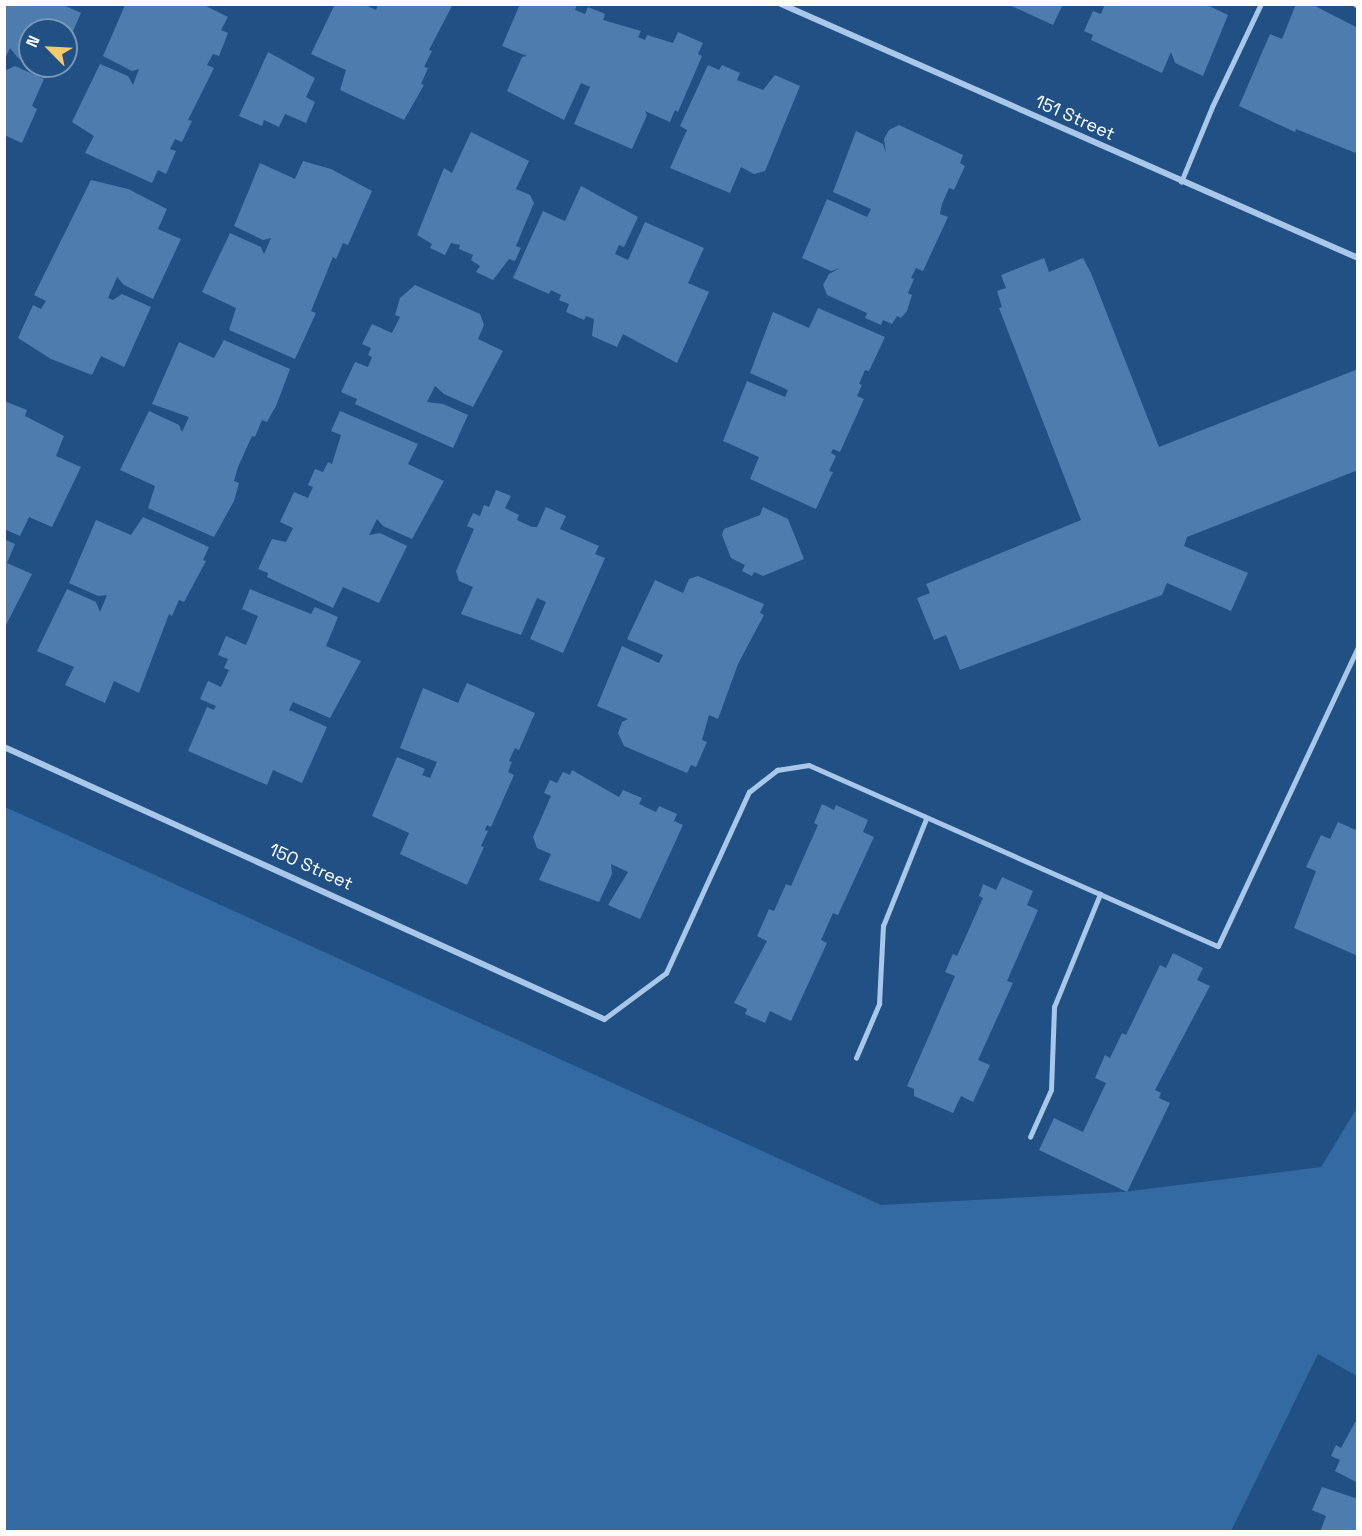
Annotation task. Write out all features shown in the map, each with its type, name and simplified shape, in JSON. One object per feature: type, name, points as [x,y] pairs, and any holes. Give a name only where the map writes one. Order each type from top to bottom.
[{"type":"street","name":"151 Street","points":[[781,4],[1358,258]]},
{"type":"street","name":"150 Street","points":[[4,747],[604,1019]]},
{"type":"lane","points":[[1181,182],[1261,4]]},
{"type":"lane","points":[[604,1019],[666,973],[750,792],[777,770],[809,765],[926,819],[1218,946],[1358,647]]},
{"type":"lane","points":[[856,1058],[879,1004],[883,926],[926,819]]},
{"type":"lane","points":[[1030,1137],[1051,1090],[1054,1007],[1100,894]]},
{"type":"shaded area","points":[[5,807],[881,1205],[1123,1192],[1321,1167],[1357,1108],[1357,1376],[1318,1354],[1231,1531],[5,1532]]},
{"type":"building","points":[[4,4],[61,4],[81,13],[78,20],[18,18],[18,58],[10,48],[4,61]]},
{"type":"building","points":[[202,4],[228,17],[221,30],[228,33],[219,56],[213,54],[207,65],[214,68],[188,120],[192,121],[182,142],[175,139],[170,149],[176,151],[166,174],[158,170],[152,183],[85,153],[94,136],[72,122],[100,64],[128,76],[133,85],[139,69],[132,71],[103,56],[125,5]]},
{"type":"building","points":[[335,4],[363,4],[376,10],[378,4],[453,4],[429,50],[432,51],[424,67],[428,68],[421,84],[424,85],[404,120],[340,90],[346,70],[311,54]]},
{"type":"building","points":[[520,4],[577,4],[575,10],[585,14],[588,7],[605,14],[603,20],[641,31],[638,37],[645,40],[647,35],[673,43],[678,32],[703,43],[698,54],[702,56],[678,112],[675,110],[670,122],[645,111],[647,115],[632,149],[574,124],[590,87],[581,83],[564,120],[507,91],[522,57],[527,56],[502,46]]},
{"type":"building","points":[[1007,4],[1063,4],[1053,25]]},
{"type":"building","points":[[1105,4],[1205,4],[1228,15],[1203,76],[1175,63],[1171,52],[1162,73],[1091,40],[1093,35],[1084,31],[1093,11],[1101,14]]},
{"type":"building","points":[[1296,4],[1311,4],[1358,28],[1358,154],[1296,129],[1295,132],[1239,106],[1270,34],[1282,39]]},
{"type":"building","points":[[268,52],[315,78],[306,97],[315,102],[306,123],[285,114],[279,127],[264,120],[262,126],[239,116]]},
{"type":"building","points":[[708,65],[719,70],[722,65],[740,73],[737,80],[763,90],[775,75],[800,86],[765,171],[754,174],[741,167],[730,193],[670,168],[687,130],[680,126]]},
{"type":"building","points":[[15,66],[18,67],[18,78],[44,79],[32,106],[37,109],[22,143],[4,135],[4,71]]},
{"type":"building","points":[[899,125],[963,155],[960,163],[965,166],[954,190],[949,188],[942,204],[940,214],[948,217],[923,271],[916,268],[911,278],[914,279],[908,293],[912,295],[907,311],[901,318],[897,316],[892,324],[883,320],[881,325],[865,318],[867,313],[827,295],[823,285],[829,274],[840,268],[831,271],[802,258],[827,199],[867,217],[871,209],[833,192],[856,131],[883,144],[886,153],[884,139],[889,130]]},
{"type":"building","points":[[471,132],[529,161],[516,189],[530,195],[534,203],[516,246],[521,248],[515,261],[509,259],[493,280],[476,272],[480,266],[471,260],[473,255],[459,249],[460,245],[451,243],[445,255],[430,248],[432,244],[417,235],[444,168],[452,173]]},
{"type":"building","points":[[303,161],[331,169],[372,191],[348,245],[343,243],[336,259],[333,257],[311,311],[316,313],[295,359],[229,330],[236,308],[202,292],[230,233],[261,247],[264,254],[271,238],[263,240],[234,226],[260,163],[295,179]]},
{"type":"building","points":[[91,180],[128,189],[167,209],[158,229],[181,239],[153,299],[124,285],[117,277],[108,298],[113,300],[122,294],[151,307],[124,367],[101,356],[92,375],[51,359],[18,338],[33,305],[41,309],[46,301],[34,295]]},
{"type":"building","points":[[581,186],[638,217],[624,247],[619,245],[615,254],[628,260],[645,222],[704,248],[688,283],[709,292],[677,363],[623,334],[617,347],[592,336],[594,319],[586,316],[584,320],[566,312],[569,304],[559,300],[561,295],[551,290],[549,294],[513,278],[543,211],[565,221]]},
{"type":"building","points":[[1044,258],[1049,272],[1083,258],[1091,273],[1159,447],[1358,369],[1358,470],[1187,537],[1184,546],[1248,573],[1231,611],[1167,583],[1162,595],[960,670],[946,635],[934,640],[917,598],[930,593],[926,584],[1081,520],[999,308],[1002,307],[997,291],[1006,288],[1001,275]]},
{"type":"building","points":[[415,285],[480,314],[484,325],[478,339],[503,351],[473,407],[444,394],[435,386],[427,402],[443,404],[468,415],[453,448],[355,404],[357,399],[341,392],[355,362],[368,367],[372,357],[368,355],[371,348],[362,344],[372,324],[392,333],[400,317],[395,315],[400,298]]},
{"type":"building","points":[[818,308],[885,337],[869,371],[865,370],[859,384],[862,385],[857,396],[864,399],[840,452],[833,449],[831,453],[836,456],[829,471],[833,472],[816,509],[750,479],[759,457],[723,441],[747,381],[785,397],[788,390],[750,373],[773,312],[809,328]]},
{"type":"building","points":[[224,340],[290,369],[276,406],[267,422],[262,420],[255,437],[252,436],[234,481],[239,483],[234,501],[214,537],[148,508],[155,486],[120,470],[149,411],[179,425],[182,432],[189,417],[152,404],[179,342],[214,358]]},
{"type":"building","points":[[4,401],[27,410],[25,416],[64,436],[56,456],[81,467],[52,527],[29,517],[20,536],[4,529]]},
{"type":"building","points":[[340,411],[418,444],[408,464],[444,481],[412,539],[383,526],[377,519],[369,535],[380,533],[407,546],[379,603],[343,587],[333,608],[267,577],[268,573],[258,569],[272,539],[286,542],[293,528],[280,522],[294,492],[308,498],[313,487],[308,485],[315,469],[323,472],[328,462],[332,464],[341,435],[331,431]]},
{"type":"building","points":[[496,490],[511,496],[505,508],[519,515],[517,520],[532,527],[537,527],[546,507],[566,516],[560,529],[599,546],[595,554],[605,558],[563,653],[530,639],[546,602],[537,598],[521,635],[461,614],[473,587],[459,581],[456,571],[474,529],[467,526],[473,513],[480,516],[484,505],[489,507]]},
{"type":"building","points":[[763,507],[788,519],[804,559],[763,576],[754,572],[752,576],[742,571],[745,565],[731,558],[722,535],[724,529],[760,515]]},
{"type":"building","points":[[143,517],[209,547],[203,560],[206,561],[184,602],[179,600],[172,616],[169,614],[139,693],[114,681],[105,703],[65,685],[74,667],[37,651],[67,589],[96,602],[100,612],[107,595],[98,596],[69,583],[96,520],[131,535]]},
{"type":"building","points":[[4,539],[15,544],[7,563],[32,574],[4,629]]},
{"type":"building","points":[[698,576],[764,604],[760,613],[764,615],[738,664],[718,719],[709,715],[702,740],[707,742],[696,767],[691,765],[687,773],[624,746],[618,733],[622,722],[628,719],[597,706],[622,646],[659,663],[663,655],[627,639],[655,580],[683,593],[689,579]]},
{"type":"building","points":[[250,589],[311,614],[315,607],[338,617],[326,646],[361,661],[330,718],[293,702],[289,710],[327,727],[302,783],[273,770],[267,785],[188,751],[207,707],[214,710],[216,706],[200,699],[208,681],[221,687],[229,670],[224,668],[228,659],[218,655],[226,636],[246,645],[258,616],[242,609]]},
{"type":"building","points":[[467,683],[535,713],[519,750],[515,748],[509,761],[512,762],[508,772],[514,775],[491,827],[487,825],[485,830],[488,831],[481,846],[484,847],[467,885],[400,854],[409,833],[372,816],[397,757],[425,769],[422,775],[430,778],[437,762],[400,748],[423,688],[458,703]]},
{"type":"building","points":[[572,770],[619,797],[623,790],[642,798],[639,804],[656,812],[659,806],[677,814],[674,821],[683,825],[640,919],[608,905],[628,872],[611,864],[612,874],[599,902],[539,880],[551,854],[537,848],[533,837],[551,796],[544,793],[550,780],[557,783],[563,772],[570,775]]},
{"type":"building","points":[[822,804],[834,810],[836,805],[868,820],[863,832],[874,837],[838,915],[833,913],[821,940],[827,943],[791,1021],[770,1011],[765,1023],[745,1014],[747,1009],[734,1003],[767,941],[757,936],[769,909],[774,911],[786,884],[791,886],[818,825],[814,823]]},
{"type":"building","points":[[1338,822],[1358,831],[1358,956],[1294,928],[1316,871],[1306,867],[1321,835],[1330,839]]},
{"type":"building","points":[[1002,877],[1033,891],[1027,905],[1038,910],[1007,981],[1013,983],[978,1060],[990,1065],[973,1102],[961,1096],[953,1113],[914,1096],[914,1089],[907,1086],[955,976],[945,972],[953,954],[957,956],[983,898],[979,896],[983,884],[996,890]]},
{"type":"building","points":[[1173,953],[1203,968],[1197,980],[1210,986],[1155,1090],[1161,1093],[1159,1098],[1170,1103],[1127,1192],[1039,1150],[1054,1118],[1083,1132],[1106,1083],[1095,1078],[1105,1055],[1110,1058],[1122,1033],[1126,1035],[1160,965],[1166,968]]},
{"type":"building","points":[[1358,1417],[1358,1483],[1335,1471],[1340,1460],[1331,1456],[1336,1445],[1341,1448]]},
{"type":"building","points":[[1322,1487],[1358,1499],[1358,1532],[1320,1532],[1326,1516],[1312,1510]]}]
